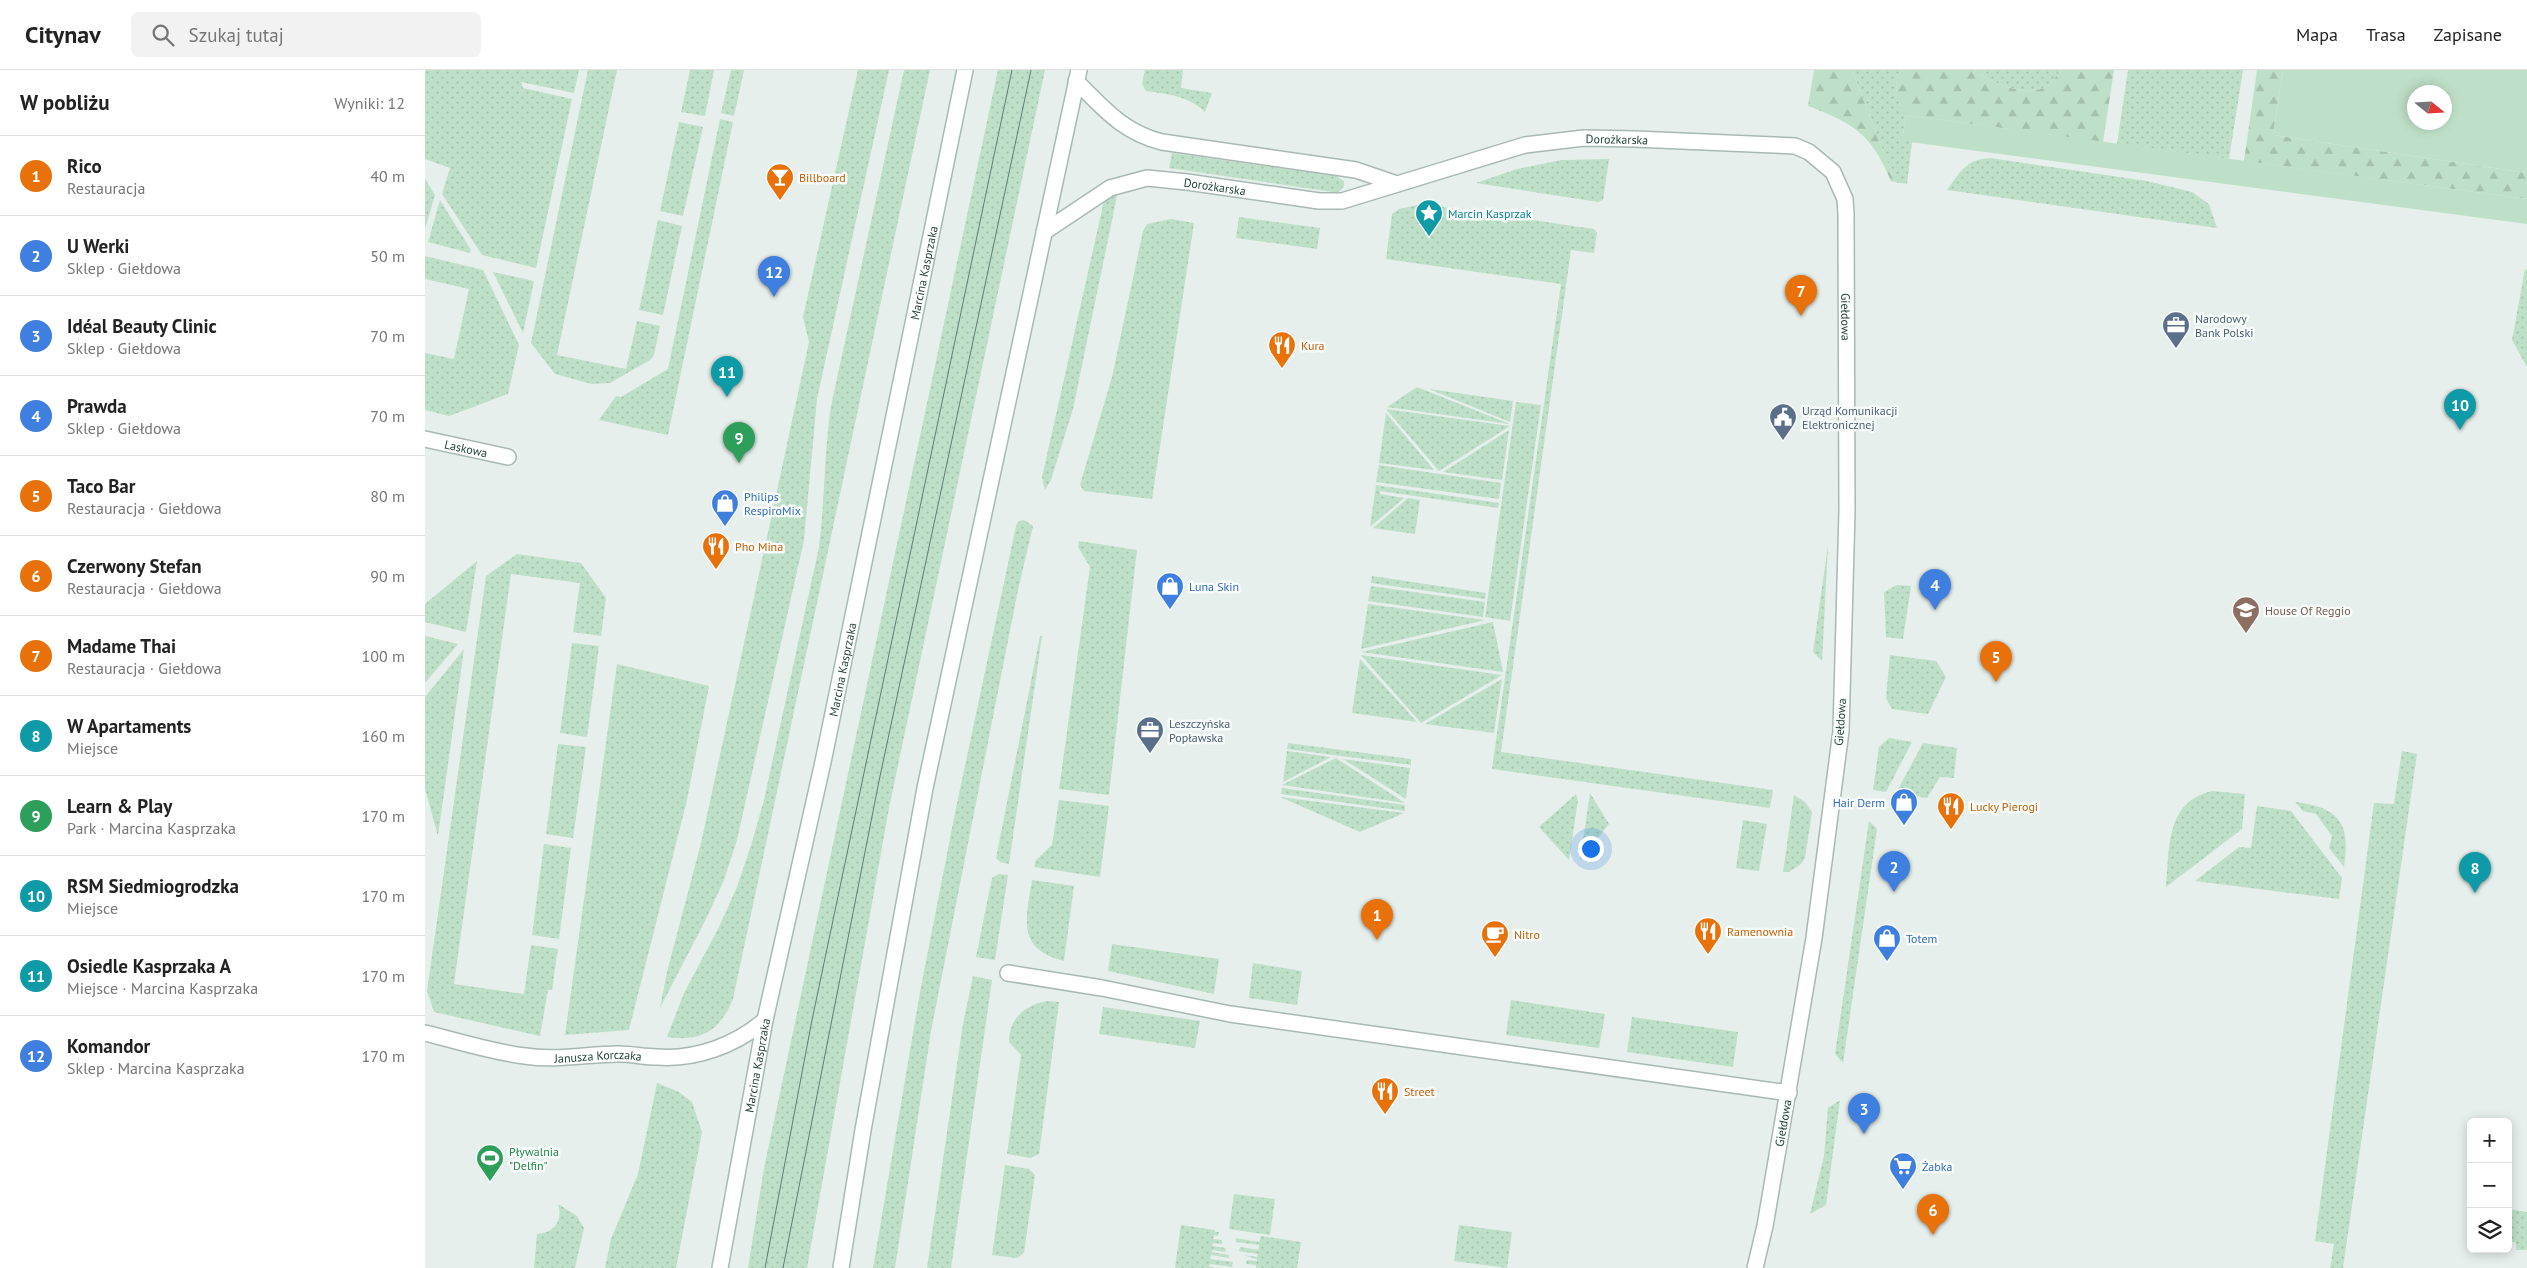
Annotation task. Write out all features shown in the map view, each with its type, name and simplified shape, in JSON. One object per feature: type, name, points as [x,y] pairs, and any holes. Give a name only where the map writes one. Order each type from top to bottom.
[{"type":"street","name":"Marcina Kasprzaka","points":[[720,1268],[765,1020],[827,742],[965,70]]},
{"type":"street","points":[[1078,76],[1119,124],[1140,136],[1162,142],[1356,170],[1397,184]]},
{"type":"street","points":[[841,1268],[863,1130],[925,788],[1078,76]]},
{"type":"street","name":"Dorożkarska","points":[[1044,232],[1110,188],[1147,178],[1331,202],[1351,200],[1499,152],[1555,140],[1583,138],[1780,144],[1809,152],[1833,172]]},
{"type":"street","name":"Giełdowa","points":[[1755,1268],[1765,1226],[1789,1093],[1814,938],[1841,731],[1847,511],[1846,214],[1840,184],[1833,172]]},
{"type":"street","name":"Laskowa","points":[[425,438],[508,457]]},
{"type":"street","points":[[1007,973],[1103,988],[1230,1014],[1789,1093]]},
{"type":"street","name":"Janusza Korczaka","points":[[425,1033],[525,1056],[551,1058],[620,1054],[669,1058],[692,1056],[731,1043],[750,1034],[765,1020]]},
{"type":"green space","points":[[425,70],[579,70],[574,93],[521,82],[523,88],[572,99],[536,268],[482,255],[442,194],[450,168],[425,159]]},
{"type":"green space","points":[[588,70],[617,70],[557,355],[626,369],[637,321],[660,326],[654,355],[650,360],[610,383],[592,384],[555,374],[531,343]]},
{"type":"green space","points":[[690,70],[714,70],[705,116],[681,112]]},
{"type":"green space","points":[[731,70],[744,70],[734,116],[721,113]]},
{"type":"green space","points":[[858,70],[889,70],[817,399],[804,540],[737,840],[724,880],[660,1008],[667,972],[701,843],[809,342],[803,317]]},
{"type":"green space","points":[[904,70],[930,70],[733,999],[722,1019],[708,1032],[690,1038],[667,1037],[684,993],[718,929],[737,887],[764,800],[819,547],[831,406]]},
{"type":"green space","points":[[998,70],[1045,70],[889,808],[807,1268],[748,1268],[764,1168]]},
{"type":"green space","points":[[1145,70],[1183,70],[1181,88],[1212,93],[1205,112],[1185,99],[1146,91],[1142,84]]},
{"type":"green space","points":[[1814,70],[1852,70],[1895,182],[1891,181],[1876,152],[1860,133],[1850,125],[1808,106]]},
{"type":"green space","points":[[1852,70],[1902,70],[1896,77],[1897,99],[1906,115],[1902,140],[1912,142],[1907,184],[1895,182]]},
{"type":"green space","points":[[1902,70],[1974,70],[1998,84],[2027,91],[2045,87],[2062,70],[2114,70],[2103,142],[1906,115],[1897,99],[1896,77]]},
{"type":"green space","points":[[1974,70],[2062,70],[2045,87],[2027,91],[1998,84]]},
{"type":"green space","points":[[2128,70],[2243,70],[2229,159],[2117,144]]},
{"type":"green space","points":[[2257,70],[2283,70],[2273,135],[2527,173],[2527,199],[2244,161]]},
{"type":"green space","points":[[2283,70],[2527,70],[2527,173],[2273,135]]},
{"type":"green space","points":[[1906,115],[2527,199],[2527,224],[1902,141]]},
{"type":"green space","points":[[720,119],[733,122],[668,435],[599,420],[616,396],[621,397],[668,369]]},
{"type":"green space","points":[[679,122],[703,127],[683,216],[660,211]]},
{"type":"green space","points":[[1172,153],[1336,176],[1344,181],[1344,186],[1338,193],[1169,168]]},
{"type":"green space","points":[[1990,158],[2147,181],[2192,192],[2209,204],[2217,228],[1947,190],[1960,172],[1969,164]]},
{"type":"green space","points":[[1609,159],[1603,200],[1598,202],[1476,183],[1517,169],[1562,160]]},
{"type":"green space","points":[[425,179],[435,195],[425,229]]},
{"type":"green space","points":[[1118,191],[1073,409],[1051,480],[1045,490],[1042,477],[1104,201]]},
{"type":"green space","points":[[440,200],[471,250],[470,253],[428,242]]},
{"type":"green space","points":[[1422,204],[1594,229],[1597,233],[1594,253],[1571,250],[1501,752],[1773,790],[1770,808],[1492,769],[1561,284],[1386,259],[1392,214],[1399,209]]},
{"type":"green space","points":[[1239,217],[1320,228],[1317,249],[1236,238]]},
{"type":"green space","points":[[1171,219],[1194,223],[1152,499],[1084,491],[1080,485],[1112,377],[1143,231],[1147,224]]},
{"type":"green space","points":[[658,220],[682,226],[663,315],[639,310]]},
{"type":"green space","points":[[425,256],[483,270],[519,345],[508,394],[449,416],[425,410],[425,353],[454,359],[469,289],[425,279]]},
{"type":"green space","points":[[2525,269],[2527,270],[2527,367],[2512,340]]},
{"type":"green space","points":[[493,272],[534,281],[523,333]]},
{"type":"green space","points":[[1417,387],[1510,424],[1387,407]]},
{"type":"green space","points":[[1429,389],[1513,401],[1510,422]]},
{"type":"green space","points":[[1516,402],[1541,405],[1510,621],[1485,617]]},
{"type":"green space","points":[[1386,409],[1510,426],[1439,471]]},
{"type":"green space","points":[[1386,413],[1434,470],[1379,463]]},
{"type":"green space","points":[[1509,430],[1502,480],[1443,472]]},
{"type":"green space","points":[[1379,465],[1501,483],[1499,499],[1376,482]]},
{"type":"green space","points":[[1376,485],[1499,503],[1498,508],[1380,491],[1380,494],[1404,498],[1370,527]]},
{"type":"green space","points":[[1408,498],[1420,500],[1415,534],[1373,528]]},
{"type":"green space","points":[[1024,520],[1033,526],[1018,590],[931,1031],[895,1268],[873,1268],[920,992],[956,808],[1016,526],[1019,521]]},
{"type":"green space","points":[[1079,541],[1137,550],[1109,795],[1059,789],[1090,567],[1078,547]]},
{"type":"green space","points":[[1828,545],[1822,661],[1813,652]]},
{"type":"green space","points":[[517,554],[581,563],[606,598],[601,636],[573,632],[580,583],[511,574],[454,984],[524,994],[531,945],[558,949],[552,990],[548,990],[540,1036],[434,1012],[427,991],[486,576]]},
{"type":"green space","points":[[477,561],[466,632],[425,622],[425,604]]},
{"type":"green space","points":[[1372,576],[1486,593],[1485,599],[1371,583]]},
{"type":"green space","points":[[1897,585],[1911,586],[1903,639],[1886,637],[1884,592]]},
{"type":"green space","points":[[1371,586],[1485,602],[1483,617],[1368,601]]},
{"type":"green space","points":[[1368,604],[1485,620],[1361,649]]},
{"type":"green space","points":[[1493,622],[1503,672],[1361,652]]},
{"type":"green space","points":[[425,636],[458,644],[425,683]]},
{"type":"green space","points":[[1040,636],[1042,636],[1009,864],[1000,862],[996,858]]},
{"type":"green space","points":[[572,643],[599,646],[587,737],[560,733]]},
{"type":"green space","points":[[464,649],[438,836],[425,789],[425,697]]},
{"type":"green space","points":[[1361,655],[1502,675],[1421,723]]},
{"type":"green space","points":[[1890,655],[1936,661],[1946,677],[1928,714],[1892,709],[1886,698]]},
{"type":"green space","points":[[1360,659],[1417,722],[1352,713]]},
{"type":"green space","points":[[617,664],[709,686],[687,800],[629,1030],[565,1035]]},
{"type":"green space","points":[[1502,679],[1494,733],[1425,724]]},
{"type":"green space","points":[[1889,738],[1912,742],[1886,792],[1873,790],[1879,747]]},
{"type":"green space","points":[[1288,743],[1411,759],[1411,765],[1287,749]]},
{"type":"green space","points":[[1923,743],[1957,748],[1954,778],[1940,777],[1927,798],[1896,793]]},
{"type":"green space","points":[[558,744],[586,747],[573,838],[546,834]]},
{"type":"green space","points":[[1287,751],[1331,757],[1283,782]]},
{"type":"green space","points":[[2402,751],[2417,754],[2343,1268],[2330,1268],[2334,1244],[2315,1241],[2374,803],[2394,804]]},
{"type":"green space","points":[[1336,758],[1405,803],[1282,785]]},
{"type":"green space","points":[[1343,759],[1410,768],[1406,799]]},
{"type":"green space","points":[[1282,788],[1405,805],[1405,811],[1281,794]]},
{"type":"green space","points":[[2212,791],[2245,794],[2242,829],[2166,887],[2170,842],[2178,816],[2186,805],[2197,797]]},
{"type":"green space","points":[[1590,793],[1609,824],[1580,861]]},
{"type":"green space","points":[[1576,794],[1578,800],[1569,860],[1539,827]]},
{"type":"green space","points":[[1794,795],[1805,802],[1812,812],[1805,858],[1801,864],[1789,872],[1783,872]]},
{"type":"green space","points":[[1280,797],[1404,813],[1360,832]]},
{"type":"green space","points":[[1059,800],[1109,806],[1100,877],[1034,867],[1036,860],[1052,845]]},
{"type":"green space","points":[[2295,802],[2322,808],[2332,813],[2339,820],[2345,839],[2344,867],[2329,848],[2332,836],[2316,814],[2303,811]]},
{"type":"green space","points":[[2257,806],[2291,811],[2342,878],[2339,899],[2195,881],[2239,847],[2251,848]]},
{"type":"green space","points":[[1743,820],[1767,824],[1759,871],[1736,868]]},
{"type":"green space","points":[[1869,821],[1877,829],[1843,1063],[1835,1054]]},
{"type":"green space","points":[[544,844],[571,848],[559,939],[532,935]]},
{"type":"green space","points":[[999,874],[1008,875],[995,960],[976,957],[992,878]]},
{"type":"green space","points":[[1032,880],[1074,886],[1064,961],[1049,956],[1038,949],[1031,940],[1027,920]]},
{"type":"green space","points":[[1112,944],[1219,959],[1214,994],[1108,971]]},
{"type":"green space","points":[[1253,963],[1302,971],[1297,1005],[1249,998]]},
{"type":"green space","points":[[973,976],[992,980],[951,1268],[927,1268],[963,1024]]},
{"type":"green space","points":[[1511,1000],[1605,1014],[1599,1048],[1506,1035]]},
{"type":"green space","points":[[1047,1001],[1059,1002],[1039,1154],[1030,1158],[1007,1154],[1021,1055],[1009,1042],[1012,1026],[1025,1009]]},
{"type":"green space","points":[[1103,1007],[1200,1021],[1195,1048],[1099,1034]]},
{"type":"green space","points":[[1632,1017],[1738,1032],[1733,1067],[1627,1052]]},
{"type":"green space","points":[[657,1083],[679,1092],[692,1102],[702,1132],[676,1268],[605,1268],[611,1239],[638,1174]]},
{"type":"green space","points":[[1840,1100],[1826,1205],[1810,1214],[1824,1156],[1828,1108]]},
{"type":"green space","points":[[1005,1165],[1029,1169],[1035,1175],[1024,1253],[1017,1258],[992,1255]]},
{"type":"green space","points":[[1234,1194],[1275,1199],[1270,1235],[1229,1229]]},
{"type":"green space","points":[[558,1204],[577,1216],[584,1228],[575,1268],[534,1268],[537,1234],[549,1231],[556,1225],[559,1215]]},
{"type":"green space","points":[[2512,1210],[2527,1212],[2527,1250],[2516,1250],[2516,1242],[2512,1242]]},
{"type":"green space","points":[[1181,1225],[1219,1232],[1218,1236],[1214,1235],[1213,1239],[1222,1240],[1222,1244],[1213,1243],[1212,1246],[1226,1248],[1225,1252],[1212,1250],[1212,1252],[1229,1255],[1229,1258],[1211,1255],[1210,1259],[1233,1262],[1232,1267],[1210,1264],[1209,1267],[1218,1268],[1175,1268]]},
{"type":"green space","points":[[1459,1225],[1512,1232],[1507,1268],[1454,1261]]},
{"type":"green space","points":[[1261,1236],[1301,1242],[1297,1268],[1256,1268],[1256,1265],[1246,1264],[1247,1260],[1257,1261],[1257,1259],[1243,1255],[1257,1257],[1258,1254],[1239,1251],[1240,1247],[1258,1250],[1259,1245],[1236,1242],[1236,1238],[1259,1242]]},
{"type":"tram line","points":[[765,1268],[812,1020],[1012,70]]},
{"type":"tram line","points":[[783,1268],[879,781],[1031,70]]},
{"type":"place","name":"Billboard","points":[[780,201]]},
{"type":"place","name":"Marcin Kasprzak","points":[[1429,237]]},
{"type":"place","name":"Komandor","points":[[774,297]]},
{"type":"place","name":"Madame Thai","points":[[1801,316]]},
{"type":"place","name":"Narodowy Bank Polski","points":[[2176,349]]},
{"type":"place","name":"Kura","points":[[1282,369]]},
{"type":"place","name":"Osiedle Kasprzaka A","points":[[727,397]]},
{"type":"place","name":"RSM Siedmiogrodzka","points":[[2460,430]]},
{"type":"place","name":"Urząd Komunikacji Elektronicznej","points":[[1783,441]]},
{"type":"place","name":"Learn & Play","points":[[739,463]]},
{"type":"place","name":"Philips RespiroMix","points":[[725,527]]},
{"type":"place","name":"Pho Mina","points":[[716,570]]},
{"type":"place","name":"Luna Skin","points":[[1170,610]]},
{"type":"place","name":"Prawda","points":[[1935,610]]},
{"type":"place","name":"House Of Reggio","points":[[2246,634]]},
{"type":"place","name":"Taco Bar","points":[[1996,682]]},
{"type":"place","name":"Leszczyńska Popławska","points":[[1150,754]]},
{"type":"place","name":"Hair Derm","points":[[1904,826]]},
{"type":"place","name":"Lucky Pierogi","points":[[1951,830]]},
{"type":"place","name":"U Werki","points":[[1894,892]]},
{"type":"place","name":"W Apartaments","points":[[2475,893]]},
{"type":"place","name":"Rico","points":[[1377,940]]},
{"type":"place","name":"Ramenownia","points":[[1708,955]]},
{"type":"place","name":"Nitro","points":[[1495,958]]},
{"type":"place","name":"Totem","points":[[1887,962]]},
{"type":"place","name":"Street","points":[[1385,1115]]},
{"type":"place","name":"Idéal Beauty Clinic","points":[[1864,1134]]},
{"type":"place","name":"Pływalnia \"Delfin\"","points":[[490,1182]]},
{"type":"place","name":"Żabka","points":[[1903,1190]]},
{"type":"place","name":"Czerwony Stefan","points":[[1933,1235]]}]
